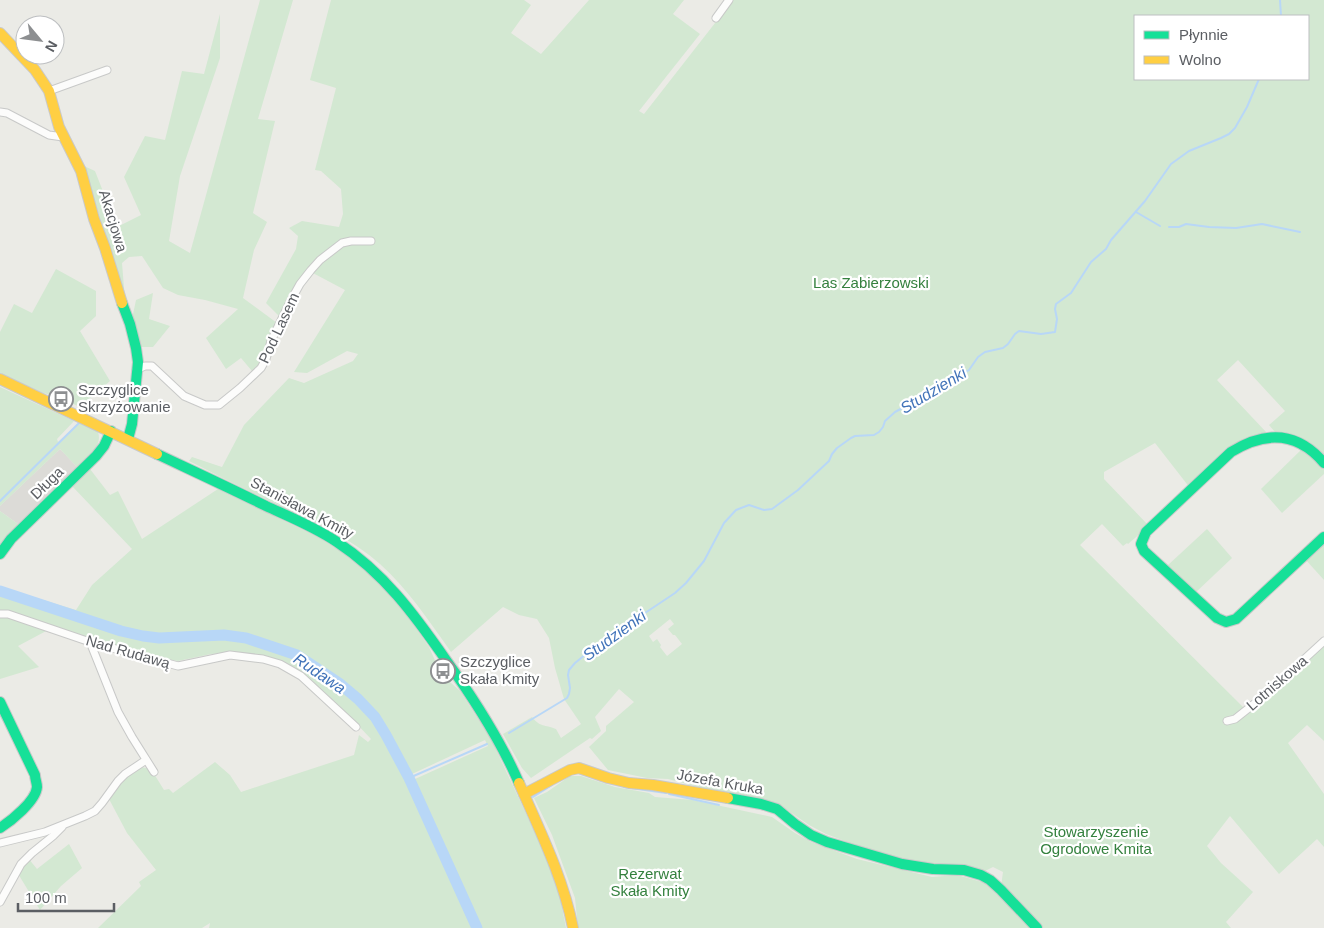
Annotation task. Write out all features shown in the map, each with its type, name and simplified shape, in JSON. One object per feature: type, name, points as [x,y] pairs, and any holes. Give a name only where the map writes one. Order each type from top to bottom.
[{"type":"street","points":[[716,18],[729,0]]},
{"type":"street","name":"Akacjowa","points":[[0,33],[34,70],[49,91],[59,127],[81,171],[94,219],[130,324],[138,362],[132,424],[128,439]]},
{"type":"street","points":[[49,91],[107,70]]},
{"type":"street","points":[[0,112],[7,113],[49,135],[63,137]]},
{"type":"street","name":"Pod Lasem","points":[[136,370],[145,366],[152,366],[184,396],[205,404],[219,405],[261,368],[266,359],[271,341],[290,302],[300,284],[320,260],[342,243],[371,240]]},
{"type":"street","name":"Stanisława Kmity","points":[[0,379],[323,533],[351,551],[375,571],[412,612],[481,711],[499,742],[558,871],[568,902],[572,928]]},
{"type":"street","name":"Długa","points":[[0,554],[11,539],[96,456],[104,446],[111,431]]},
{"type":"street","points":[[1324,463],[1317,454],[1292,440],[1268,437],[1244,444],[1231,452],[1146,532],[1141,545],[1144,551],[1217,618],[1222,622],[1229,622],[1236,619],[1324,536]]},
{"type":"street","name":"Nad Rudawą","points":[[0,614],[8,614],[90,642],[178,666],[230,655],[263,659],[280,664],[301,676],[356,726]]},
{"type":"street","name":"Lotniskowa","points":[[1227,721],[1235,719],[1264,696],[1324,641]]},
{"type":"street","points":[[90,642],[118,712],[154,772]]},
{"type":"street","points":[[0,702],[35,775],[37,788],[23,809],[0,828]]},
{"type":"street","points":[[0,843],[37,834],[94,810],[125,774],[146,760]]},
{"type":"street","name":"Józefa Kruka","points":[[524,794],[570,770],[579,768],[630,783],[762,804],[777,809],[811,835],[827,842],[902,864],[932,869],[964,870],[981,875],[992,882],[1037,928]]},
{"type":"street","points":[[0,902],[21,864],[64,824]]},
{"type":"shaded area","points":[[60,449],[77,467],[18,524],[0,511],[0,506]]},
{"type":"green space","points":[[260,0],[293,0],[258,119],[275,121],[253,213],[267,222],[254,250],[243,298],[277,323],[265,346],[259,365],[252,371],[241,358],[226,369],[206,338],[238,309],[178,295],[163,288],[142,256],[129,257],[122,263],[125,300],[84,166],[95,171],[117,227],[141,215],[124,177],[145,136],[165,140],[182,71],[204,74],[220,14],[220,58],[180,176],[169,241],[190,253]]},
{"type":"green space","name":"Las Zabierzowski","points":[[331,0],[524,0],[531,5],[511,33],[541,54],[589,0],[684,0],[673,14],[700,34],[639,111],[644,114],[733,0],[1324,0],[1324,457],[1303,440],[1275,432],[1269,425],[1285,411],[1238,360],[1217,380],[1267,433],[1235,446],[1190,488],[1155,443],[1104,472],[1104,479],[1149,526],[1123,546],[1102,524],[1080,545],[1244,708],[1232,717],[1225,719],[1223,724],[1246,713],[1260,702],[1324,644],[1324,741],[1307,725],[1288,743],[1324,794],[1324,847],[1317,839],[1279,874],[1230,816],[1207,846],[1221,863],[1253,892],[1226,922],[1231,928],[1041,928],[1001,886],[1003,872],[993,867],[985,871],[969,866],[937,865],[902,859],[826,834],[777,803],[706,789],[668,779],[647,778],[608,770],[589,747],[606,731],[606,726],[634,702],[619,689],[595,717],[601,731],[592,739],[590,738],[531,778],[522,768],[503,734],[532,717],[540,724],[556,729],[561,738],[581,724],[564,699],[549,638],[537,619],[519,615],[503,607],[451,652],[409,595],[380,564],[356,545],[302,516],[189,461],[192,457],[222,467],[244,425],[289,378],[304,383],[353,361],[358,354],[347,351],[307,373],[294,372],[345,290],[311,272],[336,250],[356,244],[356,239],[341,241],[319,259],[305,274],[280,317],[266,303],[296,249],[298,236],[289,228],[302,221],[339,227],[343,214],[341,189],[321,171],[315,170],[336,88],[310,80]],"holes":[[[670,619],[674,624],[668,629],[682,644],[667,656],[657,639],[653,642],[649,636]]]},
{"type":"green space","points":[[56,269],[96,291],[96,316],[80,331],[110,381],[80,407],[56,396],[43,393],[0,373],[0,332],[14,304],[32,313]]},
{"type":"green space","points":[[153,293],[149,319],[170,326],[153,347],[141,347],[132,319],[136,300]]},
{"type":"green space","points":[[0,387],[74,421],[57,439],[58,442],[79,423],[98,432],[99,437],[96,447],[77,467],[60,449],[0,506]]},
{"type":"green space","points":[[1304,447],[1324,468],[1324,474],[1282,513],[1261,489]]},
{"type":"green space","points":[[90,469],[110,495],[118,491],[142,539],[218,489],[318,537],[357,563],[377,581],[406,614],[429,647],[441,674],[460,691],[491,739],[550,867],[560,897],[566,928],[209,928],[210,923],[202,928],[98,928],[141,886],[139,882],[156,870],[127,833],[109,799],[126,776],[141,767],[151,769],[164,790],[169,789],[173,793],[215,762],[230,775],[241,792],[354,755],[359,735],[368,742],[371,739],[304,676],[292,667],[271,659],[232,653],[211,654],[178,661],[157,658],[120,649],[0,613],[0,587],[76,610],[92,585],[132,549],[72,486]],"holes":[[[485,740],[488,746],[415,779],[412,774]]]},
{"type":"green space","points":[[0,511],[18,524],[0,545]]},
{"type":"green space","points":[[1207,529],[1232,558],[1195,593],[1167,566]]},
{"type":"green space","points":[[1324,542],[1324,580],[1305,559]]},
{"type":"green space","points":[[0,617],[7,617],[48,630],[18,646],[39,667],[0,679]]},
{"type":"green space","name":"Rezerwat Skała Kmity","points":[[570,776],[581,776],[615,787],[649,793],[655,797],[693,800],[772,817],[811,842],[857,859],[932,877],[957,875],[989,884],[1031,928],[578,928],[575,898],[552,835],[534,798],[547,792]]},
{"type":"green space","points":[[69,844],[82,868],[61,886],[40,910],[17,872],[28,858],[37,869]]},
{"type":"waterway","name":"Studzienki","points":[[1280,0],[1281,15]]},
{"type":"waterway","name":"Studzienki","points":[[509,733],[567,698],[570,688],[569,670],[575,663],[607,637],[675,593],[686,583],[704,561],[724,523],[736,510],[749,505],[764,510],[772,509],[798,490],[829,461],[837,448],[855,436],[874,435],[879,432],[885,421],[895,412],[969,370],[978,357],[985,352],[1003,348],[1019,331],[1041,334],[1055,332],[1057,319],[1056,304],[1071,293],[1091,262],[1106,249],[1111,240],[1145,201],[1171,164],[1189,151],[1221,138],[1235,128],[1247,107],[1259,80]]},
{"type":"waterway","points":[[1136,212],[1160,226]]},
{"type":"waterway","points":[[1169,227],[1179,227],[1186,224],[1236,228],[1262,224],[1300,232]]},
{"type":"waterway","points":[[0,501],[79,423]]},
{"type":"waterway","name":"Rudawa","points":[[0,591],[121,631],[143,636],[159,638],[224,635],[246,638],[297,655],[339,683],[375,717],[386,735],[409,778],[477,928]]},
{"type":"waterway","name":"Studzienki","points":[[409,778],[487,744]]},
{"type":"waterway","points":[[533,797],[552,785]]},
{"type":"waterway","points":[[624,787],[666,793]]},
{"type":"waterway","points":[[669,794],[719,805]]},
{"type":"traffic: fast","points":[[122,303],[130,324],[138,362],[132,424],[128,439]]},
{"type":"traffic: fast","points":[[0,554],[11,539],[96,456],[104,446],[111,431]]},
{"type":"traffic: fast","points":[[1324,463],[1314,452],[1292,440],[1268,438],[1244,445],[1231,452],[1146,532],[1141,544],[1144,551],[1217,618],[1226,622],[1236,619],[1324,537]]},
{"type":"traffic: fast","points":[[157,454],[320,532],[354,554],[369,567],[397,595],[434,643],[495,735],[519,783]]},
{"type":"traffic: fast","points":[[0,702],[35,775],[37,787],[28,804],[0,828]]},
{"type":"traffic: fast","points":[[728,798],[777,809],[811,835],[827,842],[902,864],[933,869],[964,870],[981,875],[1001,890],[1037,928]]},
{"type":"traffic: slow","points":[[0,33],[35,70],[49,91],[59,127],[81,171],[94,219],[122,303]]},
{"type":"traffic: slow","points":[[0,379],[157,454]]},
{"type":"traffic: slow","points":[[524,794],[570,770],[579,768],[629,783],[653,785],[728,798]]},
{"type":"traffic: slow","points":[[519,783],[557,872],[573,928]]},
{"type":"place","name":"Szczyglice Skrzyżowanie","points":[[61,399]]},
{"type":"place","name":"Szczyglice Skała Kmity","points":[[443,671]]},
{"type":"park label","name":"Stowarzyszenie Ogrodowe Kmita","points":[[1096,840]]}]
